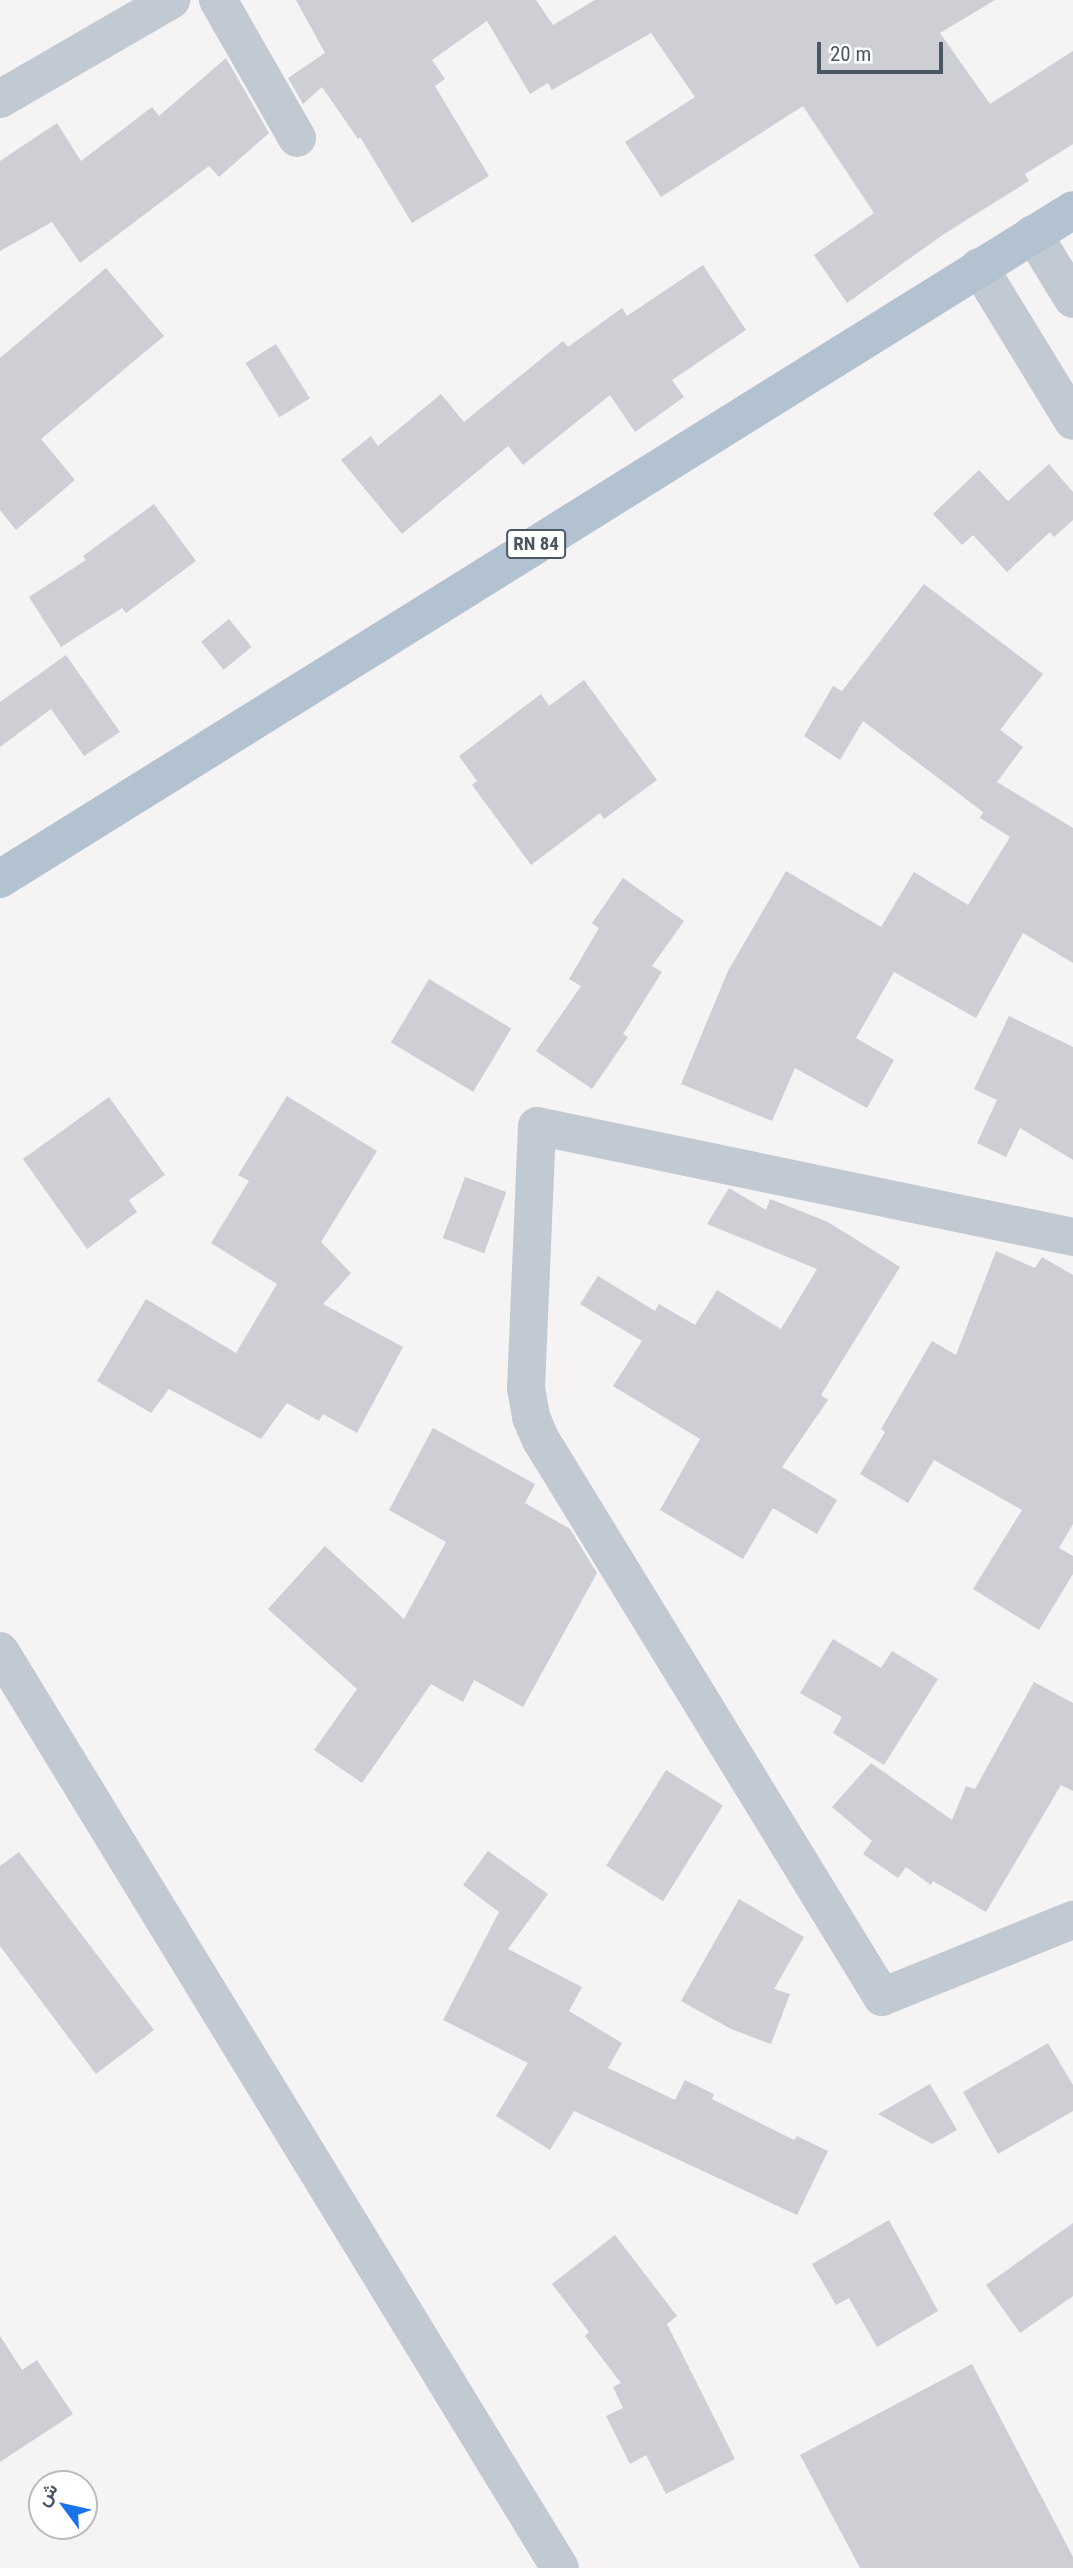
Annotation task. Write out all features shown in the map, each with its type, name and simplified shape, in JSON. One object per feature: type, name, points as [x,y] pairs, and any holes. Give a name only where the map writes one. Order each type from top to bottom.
[{"type":"main road","name":"RN 84","points":[[0,878],[1073,210]]},
{"type":"street","points":[[0,99],[171,0]]},
{"type":"street","points":[[218,0],[297,138]]},
{"type":"street","points":[[1033,234],[1073,299]]},
{"type":"street","points":[[979,267],[1073,421]]},
{"type":"street","points":[[1073,1237],[537,1126],[526,1388],[531,1418],[541,1440],[881,1997],[1073,1920]]},
{"type":"street","points":[[0,1651],[561,2568]]},
{"type":"building","points":[[296,0],[536,0],[553,25],[595,0],[995,0],[940,33],[990,104],[1073,51],[1073,144],[1025,174],[1029,181],[944,234],[847,303],[814,255],[874,213],[803,106],[661,197],[625,142],[695,97],[651,33],[552,90],[548,83],[530,94],[487,21],[432,60],[445,79],[435,86],[489,176],[412,223],[360,137],[358,139],[322,87],[303,104],[288,78],[325,53]]},
{"type":"building","points":[[226,58],[269,133],[219,177],[209,166],[80,263],[52,222],[0,251],[0,161],[57,123],[81,161],[152,107],[159,116]]},
{"type":"building","points":[[703,265],[746,330],[672,380],[684,397],[635,432],[610,395],[523,465],[508,446],[402,534],[341,460],[371,436],[378,446],[441,394],[464,422],[563,341],[568,347],[622,308],[627,316]]},
{"type":"building","points":[[106,268],[164,336],[41,439],[75,480],[16,530],[0,510],[0,358]]},
{"type":"building","points":[[276,344],[310,398],[279,417],[245,363]]},
{"type":"building","points":[[1049,464],[1073,492],[1073,520],[1054,537],[1050,532],[1007,572],[973,535],[962,545],[933,514],[979,470],[1008,501]]},
{"type":"building","points":[[154,504],[196,561],[126,613],[122,608],[61,647],[29,597],[86,560],[83,556]]},
{"type":"building","points":[[924,584],[1043,674],[1000,730],[1023,747],[997,782],[1073,828],[1073,963],[1023,933],[976,1018],[894,972],[856,1038],[894,1060],[867,1108],[795,1068],[772,1121],[681,1084],[728,971],[786,871],[881,927],[914,872],[968,905],[1010,837],[980,818],[983,812],[863,721],[840,760],[804,736],[833,686],[842,691]]},
{"type":"building","points":[[229,619],[252,647],[224,670],[201,642]]},
{"type":"building","points":[[66,655],[120,732],[84,756],[51,709],[0,747],[0,702]]},
{"type":"building","points":[[584,680],[657,780],[604,819],[600,813],[531,865],[472,785],[477,781],[459,756],[541,694],[549,706]]},
{"type":"building","points":[[623,878],[684,921],[652,966],[662,972],[623,1034],[628,1037],[592,1089],[536,1051],[581,986],[569,979],[599,928],[592,923]]},
{"type":"building","points":[[429,979],[511,1028],[473,1092],[391,1042]]},
{"type":"building","points":[[1009,1016],[1073,1047],[1073,1160],[1020,1128],[1006,1157],[977,1143],[997,1100],[974,1089]]},
{"type":"building","points":[[287,1096],[377,1151],[321,1242],[351,1273],[323,1304],[403,1347],[357,1433],[323,1414],[319,1421],[287,1403],[261,1439],[169,1389],[151,1413],[97,1381],[146,1299],[236,1353],[277,1284],[211,1243],[249,1181],[238,1175]]},
{"type":"building","points":[[109,1097],[165,1175],[129,1200],[137,1212],[87,1249],[23,1159]]},
{"type":"building","points":[[465,1177],[506,1192],[484,1253],[443,1238]]},
{"type":"building","points":[[729,1188],[766,1210],[770,1199],[828,1222],[900,1267],[821,1395],[828,1400],[782,1467],[837,1500],[817,1534],[773,1508],[743,1559],[660,1510],[700,1439],[613,1386],[642,1341],[580,1304],[598,1276],[655,1311],[659,1304],[695,1325],[717,1290],[781,1329],[817,1269],[707,1224]]},
{"type":"building","points":[[996,1251],[1035,1268],[1042,1257],[1073,1275],[1073,1524],[1059,1548],[1073,1556],[1073,1574],[1039,1630],[973,1589],[1022,1510],[934,1460],[908,1503],[860,1474],[885,1432],[881,1429],[932,1341],[956,1355]]},
{"type":"building","points":[[433,1428],[535,1484],[525,1503],[570,1529],[597,1573],[523,1707],[474,1680],[463,1702],[431,1684],[362,1783],[314,1750],[357,1689],[268,1609],[325,1546],[404,1619],[446,1542],[389,1510]]},
{"type":"building","points":[[833,1639],[881,1668],[892,1651],[938,1679],[884,1765],[833,1733],[842,1717],[800,1693]]},
{"type":"building","points":[[1034,1682],[1073,1703],[1073,1791],[1061,1785],[986,1912],[933,1881],[931,1885],[906,1867],[898,1878],[863,1854],[872,1841],[832,1807],[871,1763],[952,1820],[966,1786],[975,1789]]},
{"type":"building","points":[[666,1770],[723,1806],[663,1901],[606,1866]]},
{"type":"building","points":[[488,1851],[548,1894],[508,1949],[582,1987],[569,2011],[622,2043],[608,2068],[675,2100],[685,2080],[714,2094],[712,2099],[794,2140],[797,2136],[828,2151],[797,2215],[574,2111],[550,2150],[496,2116],[528,2063],[443,2020],[499,1912],[463,1885]]},
{"type":"building","points":[[19,1852],[154,2030],[96,2074],[0,1946],[0,1866]]},
{"type":"building","points":[[739,1899],[804,1937],[774,1989],[790,1994],[771,2044],[731,2029],[681,2001]]},
{"type":"building","points":[[1048,2043],[1073,2085],[1073,2111],[998,2154],[963,2092]]},
{"type":"building","points":[[930,2084],[957,2130],[932,2144],[878,2114]]},
{"type":"building","points":[[889,2220],[938,2311],[877,2347],[849,2298],[836,2305],[812,2264]]},
{"type":"building","points":[[1073,2223],[1073,2296],[1020,2333],[986,2285]]},
{"type":"building","points":[[615,2235],[677,2316],[667,2324],[735,2459],[666,2494],[646,2455],[630,2464],[606,2416],[623,2408],[613,2387],[621,2383],[585,2336],[589,2332],[552,2284]]},
{"type":"building","points":[[0,2336],[22,2370],[37,2360],[73,2414],[0,2462]]},
{"type":"building","points":[[972,2364],[1073,2557],[1073,2568],[860,2568],[800,2455]]}]
